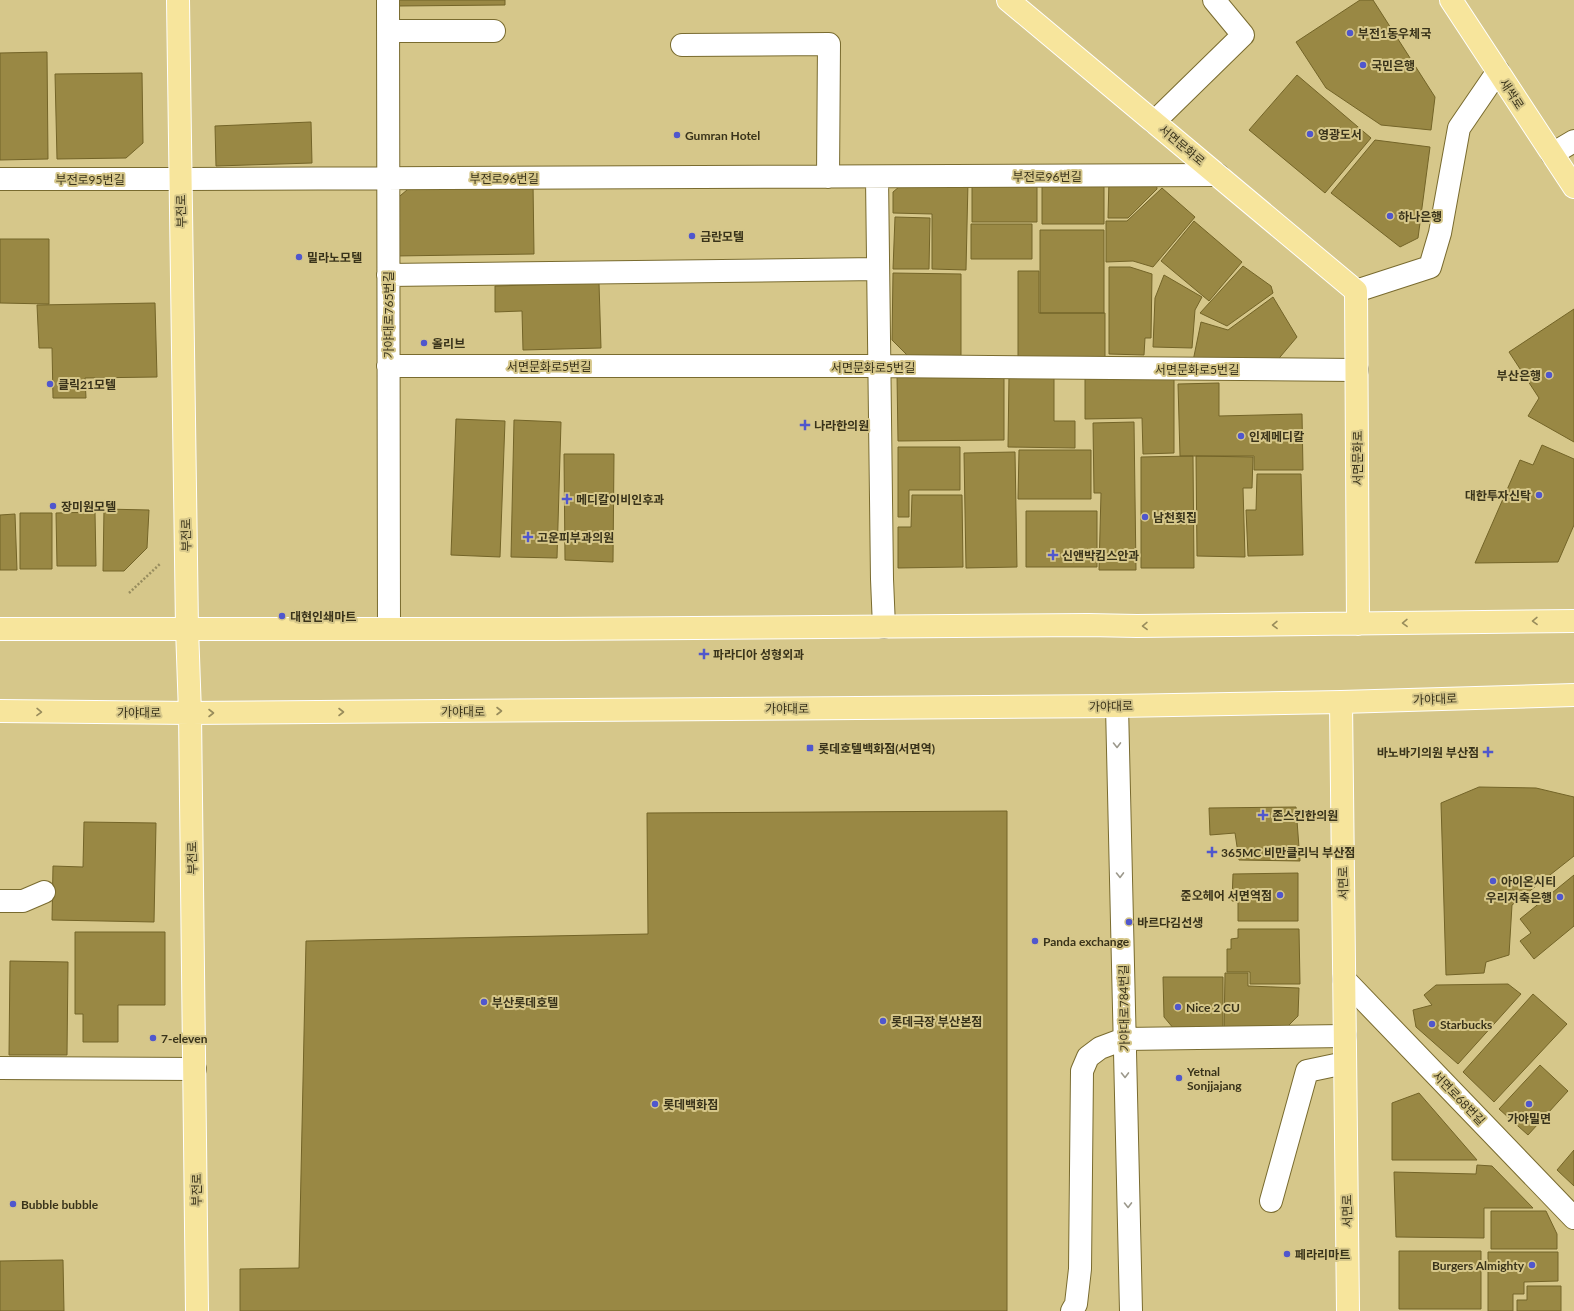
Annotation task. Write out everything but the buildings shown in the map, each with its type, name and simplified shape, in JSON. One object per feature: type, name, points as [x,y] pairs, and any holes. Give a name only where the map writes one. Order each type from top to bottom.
[{"type":"main road","name":"부전로","points":[[178,0],[187,628],[190,713],[197,1311]]},
{"type":"main road","name":"새싹로","points":[[1451,0],[1574,187]]},
{"type":"main road","name":"서면문화로","points":[[1012,1],[1356,291],[1358,624]]},
{"type":"main road","points":[[0,629],[884,627],[1574,621]]},
{"type":"main road","name":"가야대로","points":[[0,711],[190,713],[1117,706],[1341,702],[1574,695]]},
{"type":"main road","name":"서면로","points":[[1341,702],[1348,1311]]},
{"type":"street","name":"가야대로765번길","points":[[388,0],[389,629]]},
{"type":"street","points":[[1154,122],[1243,35],[1214,0]]},
{"type":"street","points":[[388,31],[494,31]]},
{"type":"street","points":[[682,45],[829,44],[828,177]]},
{"type":"street","points":[[1356,291],[1430,267],[1440,233],[1459,128],[1498,71]]},
{"type":"street","points":[[1552,154],[1574,141]]},
{"type":"street","name":"부전로96번길","points":[[181,180],[1218,175]]},
{"type":"street","points":[[877,177],[882,579],[884,627]]},
{"type":"street","name":"부전로95번길","points":[[0,179],[181,180]]},
{"type":"street","points":[[388,275],[878,268]]},
{"type":"street","name":"서면문화로5번길","points":[[388,366],[879,366],[1357,370]]},
{"type":"street","name":"가야대로784번길","points":[[1117,706],[1131,1311]]},
{"type":"street","points":[[0,901],[23,901],[44,892]]},
{"type":"street","name":"서면로68번길","points":[[1344,979],[1574,1218]]},
{"type":"street","points":[[1072,1311],[1076,1304],[1080,1269],[1082,1071],[1088,1056],[1100,1048],[1124,1039],[1345,1036]]},
{"type":"street","points":[[1271,1201],[1307,1071],[1345,1064]]},
{"type":"street","points":[[0,1068],[195,1069]]},
{"type":"path","points":[[129,593],[162,562]]},
{"type":"place","name":"부전1동우체국","points":[[1350,33]]},
{"type":"place","name":"국민은행","points":[[1363,65]]},
{"type":"place","name":"영광도서","points":[[1310,134]]},
{"type":"place","name":"Gumran Hotel","points":[[677,135]]},
{"type":"place","name":"하나은행","points":[[1390,216]]},
{"type":"place","name":"금란모텔","points":[[692,236]]},
{"type":"place","name":"밀라노모텔","points":[[299,257]]},
{"type":"place","name":"올리브","points":[[424,343]]},
{"type":"place","name":"부산은행","points":[[1549,375]]},
{"type":"place","name":"클릭21모텔","points":[[50,384]]},
{"type":"place","name":"나라한의원","points":[[805,425]]},
{"type":"place","name":"인제메디칼","points":[[1241,436]]},
{"type":"place","name":"대한투자신탁","points":[[1539,495]]},
{"type":"place","name":"메디칼이비인후과","points":[[567,499]]},
{"type":"place","name":"장미원모텔","points":[[53,506]]},
{"type":"place","name":"남천횟집","points":[[1145,517]]},
{"type":"place","name":"고운피부과의원","points":[[528,537]]},
{"type":"place","name":"신앤박킴스안과","points":[[1053,555]]},
{"type":"place","name":"대현인쇄마트","points":[[282,616]]},
{"type":"place","name":"파라디아 성형외과","points":[[704,654]]},
{"type":"place","name":"롯데호텔백화점(서면역)","points":[[810,748]]},
{"type":"place","name":"바노바기의원 부산점","points":[[1488,752]]},
{"type":"place","name":"존스킨한의원","points":[[1263,815]]},
{"type":"place","name":"365MC 비만클리닉 부산점","points":[[1212,852]]},
{"type":"place","name":"아이온시티","points":[[1493,881]]},
{"type":"place","name":"준오헤어 서면역점","points":[[1280,895]]},
{"type":"place","name":"우리저축은행","points":[[1560,897]]},
{"type":"place","name":"바르다김선생","points":[[1129,922]]},
{"type":"place","name":"Panda exchange","points":[[1035,941]]},
{"type":"place","name":"부산롯데호텔","points":[[484,1002]]},
{"type":"place","name":"Nice 2 CU","points":[[1178,1007]]},
{"type":"place","name":"롯데극장 부산본점","points":[[883,1021]]},
{"type":"place","name":"Starbucks","points":[[1432,1024]]},
{"type":"place","name":"7-eleven","points":[[153,1038]]},
{"type":"place","name":"Yetnal Sonjjajang","points":[[1179,1078]]},
{"type":"place","name":"롯데백화점","points":[[655,1104]]},
{"type":"place","name":"가야밀면","points":[[1529,1104]]},
{"type":"place","name":"Bubble bubble","points":[[13,1204]]},
{"type":"place","name":"페라리마트","points":[[1287,1254]]},
{"type":"place","name":"Burgers Almighty","points":[[1532,1265]]}]
